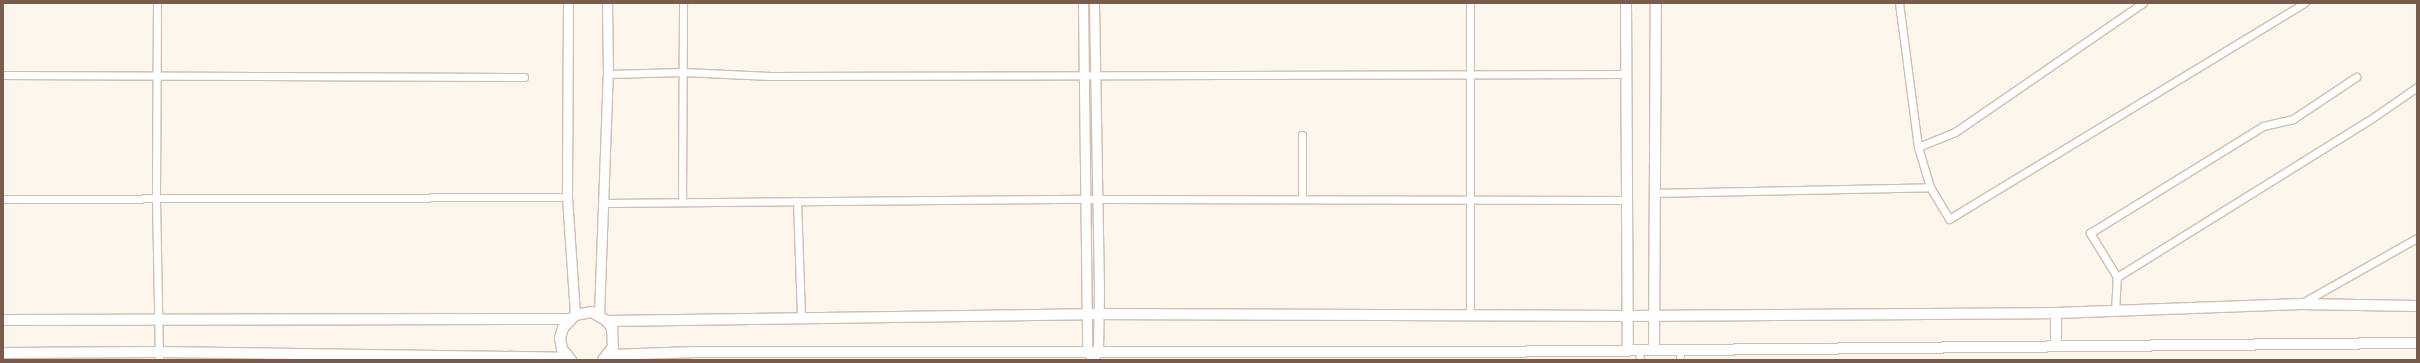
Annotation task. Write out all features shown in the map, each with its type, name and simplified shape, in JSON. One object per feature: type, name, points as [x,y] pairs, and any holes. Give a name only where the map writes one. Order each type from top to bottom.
[{"type":"main road","points":[[1626,3],[1625,74],[1628,350]]},
{"type":"main road","points":[[1654,349],[1656,3]]},
{"type":"main road","points":[[3,320],[159,321],[572,317],[592,312],[603,318],[801,318],[1087,314],[1653,316],[2115,312],[2301,304],[2417,306]]},
{"type":"main road","points":[[2056,313],[2056,346]]},
{"type":"main road","points":[[570,359],[562,349],[560,338],[563,328],[572,317]]},
{"type":"main road","points":[[603,318],[614,338],[606,358],[696,352],[1474,356],[1654,349],[2417,343]]},
{"type":"main road","points":[[3,353],[159,356],[570,359]]},
{"type":"street","points":[[156,3],[156,200],[159,356]]},
{"type":"street","points":[[568,3],[567,197],[572,317]]},
{"type":"street","points":[[603,318],[603,203],[608,74],[607,3]]},
{"type":"street","points":[[682,202],[683,3]]},
{"type":"street","points":[[1083,3],[1084,199],[1087,314],[1093,355]]},
{"type":"street","points":[[1093,355],[1098,315],[1094,3]]},
{"type":"street","points":[[1470,3],[1470,315]]},
{"type":"street","points":[[1899,3],[1918,147],[1930,187],[1949,219],[2304,3]]},
{"type":"street","points":[[1918,147],[1954,132],[2143,3]]},
{"type":"street","points":[[608,74],[682,72],[770,76],[1083,73],[1625,74]]},
{"type":"street","points":[[3,76],[156,75],[524,77]]},
{"type":"street","points":[[2115,312],[2117,277],[2090,234],[2263,126],[2293,119],[2356,77]]},
{"type":"street","points":[[2117,277],[2368,121],[2417,87]]},
{"type":"street","points":[[1302,136],[1302,199]]},
{"type":"street","points":[[1655,193],[1930,187]]},
{"type":"street","points":[[3,199],[156,200],[567,197]]},
{"type":"street","points":[[603,203],[1084,199],[1626,200]]},
{"type":"street","points":[[797,201],[801,318]]},
{"type":"street","points":[[2301,304],[2417,238]]},
{"type":"street","points":[[1680,349],[1680,360]]},
{"type":"street","points":[[1639,350],[1640,360]]}]
